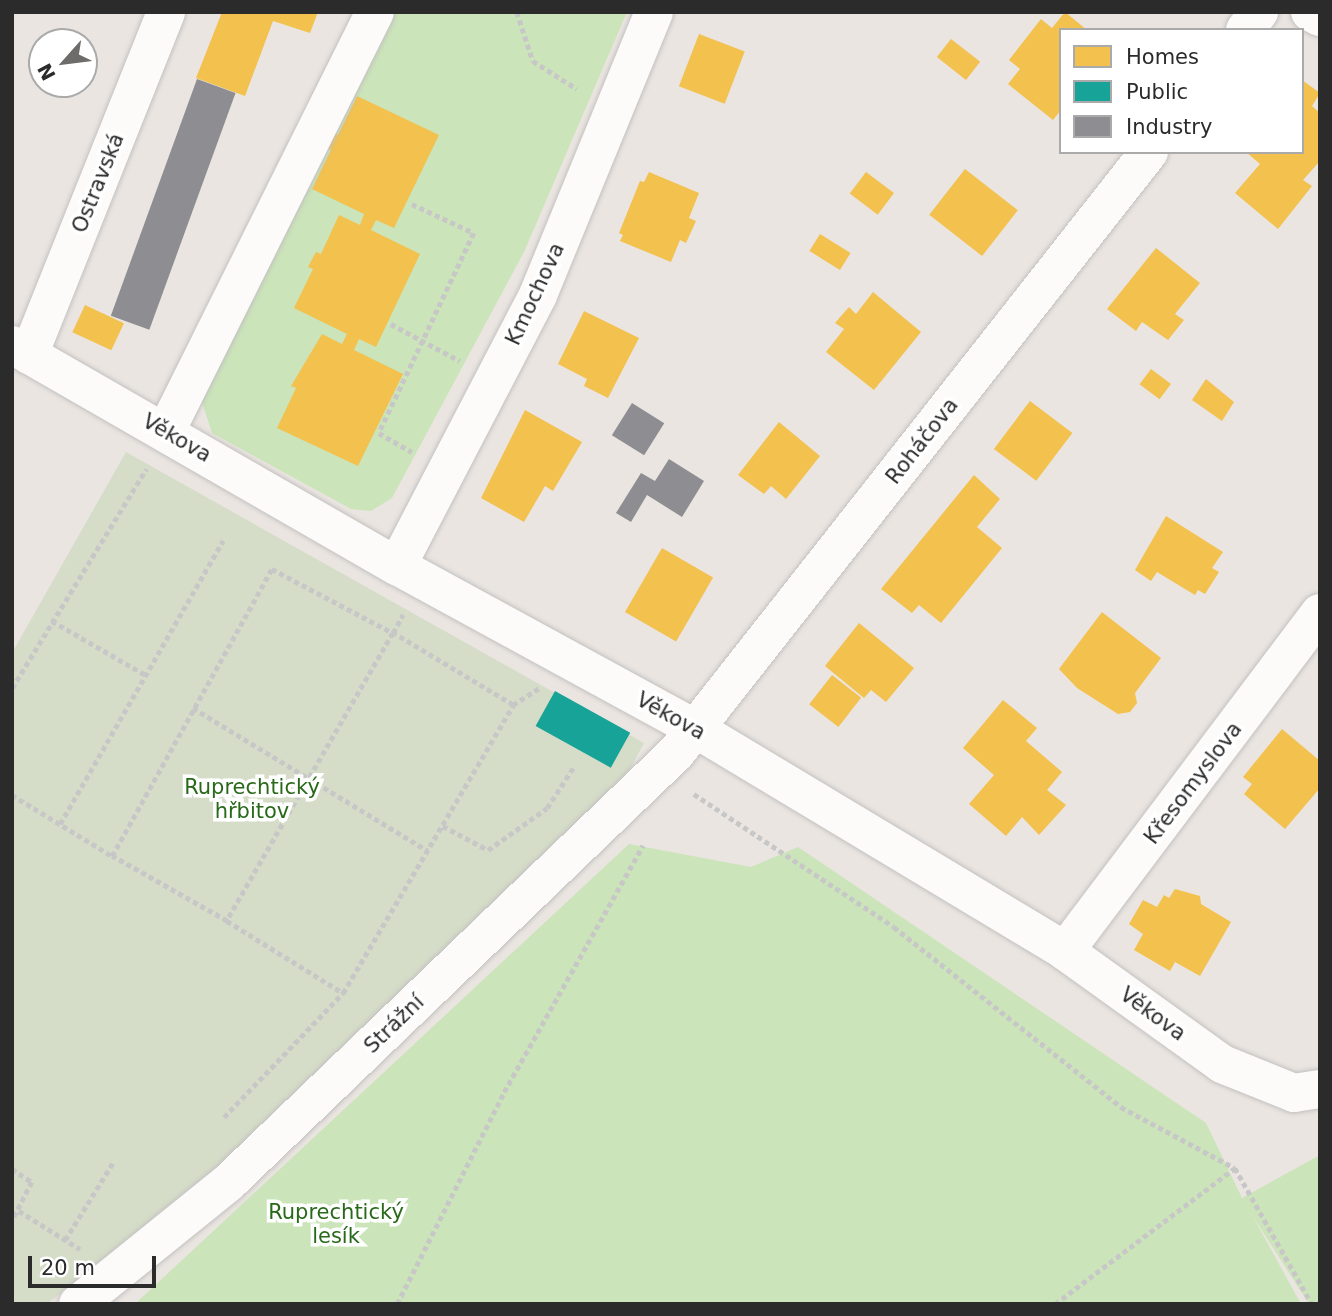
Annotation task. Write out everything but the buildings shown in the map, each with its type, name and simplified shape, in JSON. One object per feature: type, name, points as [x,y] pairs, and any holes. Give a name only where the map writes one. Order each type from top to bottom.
[{"type":"street","name":"Ostravská","points":[[21,350],[166,12]]},
{"type":"street","points":[[166,431],[375,12]]},
{"type":"street","name":"Kmochova","points":[[410,573],[446,472],[538,295],[654,12]]},
{"type":"street","points":[[1247,28],[1259,12]]},
{"type":"street","points":[[1310,12],[1320,17]]},
{"type":"street","name":"Roháčova","points":[[686,741],[1147,154]]},
{"type":"street","name":"Věkova","points":[[21,350],[410,573],[686,741],[1065,951],[1222,1063],[1294,1093],[1320,1089]]},
{"type":"street","name":"Křesomyslova","points":[[1065,951],[1320,613]]},
{"type":"street","name":"Strážní","points":[[78,1304],[228,1183],[686,741]]},
{"type":"path","points":[[517,12],[534,61],[613,112]]},
{"type":"path","points":[[412,204],[474,233],[379,433],[446,472]]},
{"type":"path","points":[[391,324],[494,380]]},
{"type":"path","points":[[12,688],[115,523],[166,431]]},
{"type":"path","points":[[60,824],[223,541]]},
{"type":"path","points":[[112,856],[272,569],[393,633],[513,705],[343,993],[223,1117]]},
{"type":"path","points":[[228,921],[393,633],[410,573]]},
{"type":"path","points":[[52,621],[146,676]]},
{"type":"path","points":[[193,708],[428,851]]},
{"type":"path","points":[[686,741],[677,783],[894,927],[1121,1107],[1235,1168],[1312,1304]]},
{"type":"path","points":[[443,826],[488,850],[547,808],[575,765]]},
{"type":"path","points":[[12,795],[112,856],[228,921],[343,993]]},
{"type":"path","points":[[397,1304],[504,1092],[644,843]]},
{"type":"path","points":[[65,1240],[114,1161]]},
{"type":"path","points":[[1055,1304],[1235,1168]]},
{"type":"path","points":[[12,1169],[32,1182],[12,1221]]},
{"type":"path","points":[[19,1211],[117,1273]]},
{"type":"green space","points":[[389,12],[627,12],[524,252],[392,498],[371,511],[351,509],[212,433],[201,399]]},
{"type":"green space","name":"Ruprechtický hřbitov","points":[[126,452],[644,743],[625,778],[244,1146],[47,1304],[12,1304],[12,653]]},
{"type":"green space","name":"Ruprechtický lesík","points":[[629,844],[751,867],[798,847],[1206,1123],[1242,1198],[1320,1155],[1320,1304],[1309,1304],[1252,1215],[1301,1304],[135,1304]]}]
